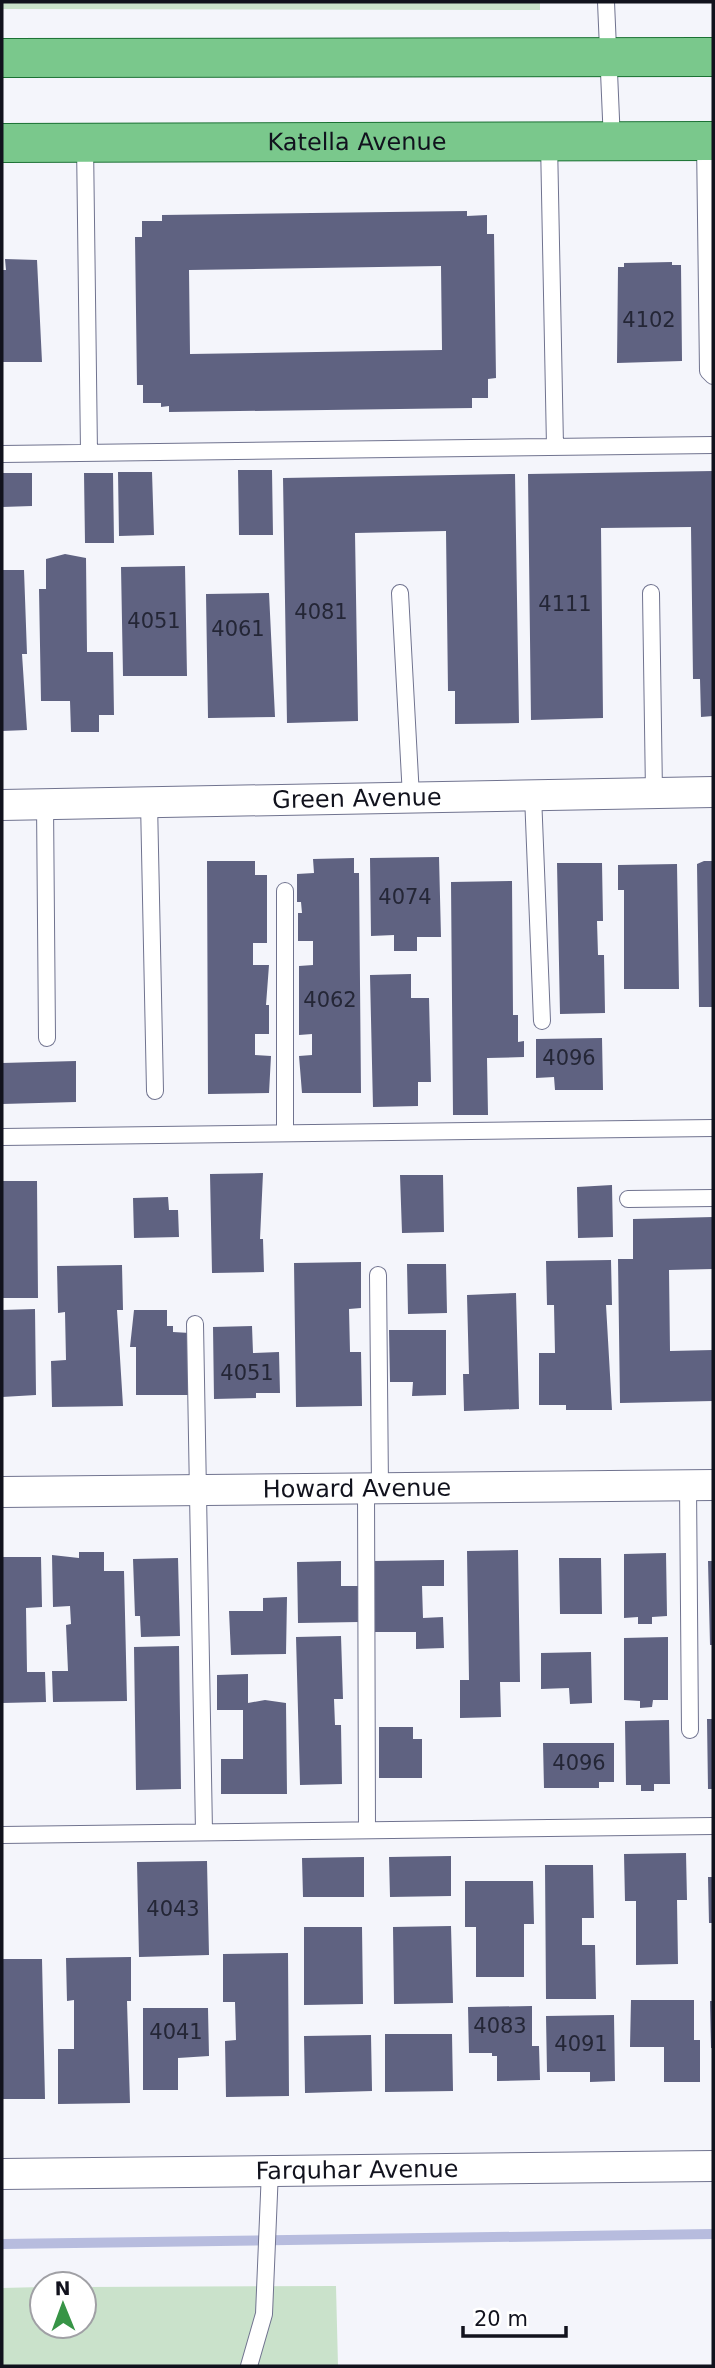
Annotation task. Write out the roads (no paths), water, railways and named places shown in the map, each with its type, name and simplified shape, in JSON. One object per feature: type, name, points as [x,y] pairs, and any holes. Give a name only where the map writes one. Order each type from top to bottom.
[{"type":"main road","points":[[2,58],[713,57]]},
{"type":"main road","name":"Katella Avenue","points":[[2,143],[709,141]]},
{"type":"street","name":"Green Avenue","points":[[2,805],[713,792]]},
{"type":"street","name":"Howard Avenue","points":[[2,1492],[701,1485]]},
{"type":"street","name":"Farquhar Avenue","points":[[2,2174],[713,2166]]},
{"type":"lane","points":[[606,2],[611,142]]},
{"type":"lane","points":[[709,141],[708,371],[713,376]]},
{"type":"lane","points":[[549,142],[555,446]]},
{"type":"lane","points":[[85,143],[89,452]]},
{"type":"lane","points":[[2,454],[713,445]]},
{"type":"lane","points":[[400,593],[411,797]]},
{"type":"lane","points":[[651,593],[654,793]]},
{"type":"lane","points":[[533,795],[542,1021]]},
{"type":"lane","points":[[149,802],[155,1091]]},
{"type":"lane","points":[[45,804],[47,1038]]},
{"type":"lane","points":[[285,891],[285,1133]]},
{"type":"lane","points":[[2,1137],[713,1128]]},
{"type":"lane","points":[[628,1199],[713,1198]]},
{"type":"lane","points":[[367,1830],[378,1275]]},
{"type":"lane","points":[[195,1324],[204,1832]]},
{"type":"lane","points":[[690,1730],[701,1485]]},
{"type":"lane","points":[[2,1835],[713,1826]]},
{"type":"lane","points":[[248,2366],[264,2314],[270,2170]]},
{"type":"waterway","points":[[2,2244],[713,2234]]}]
